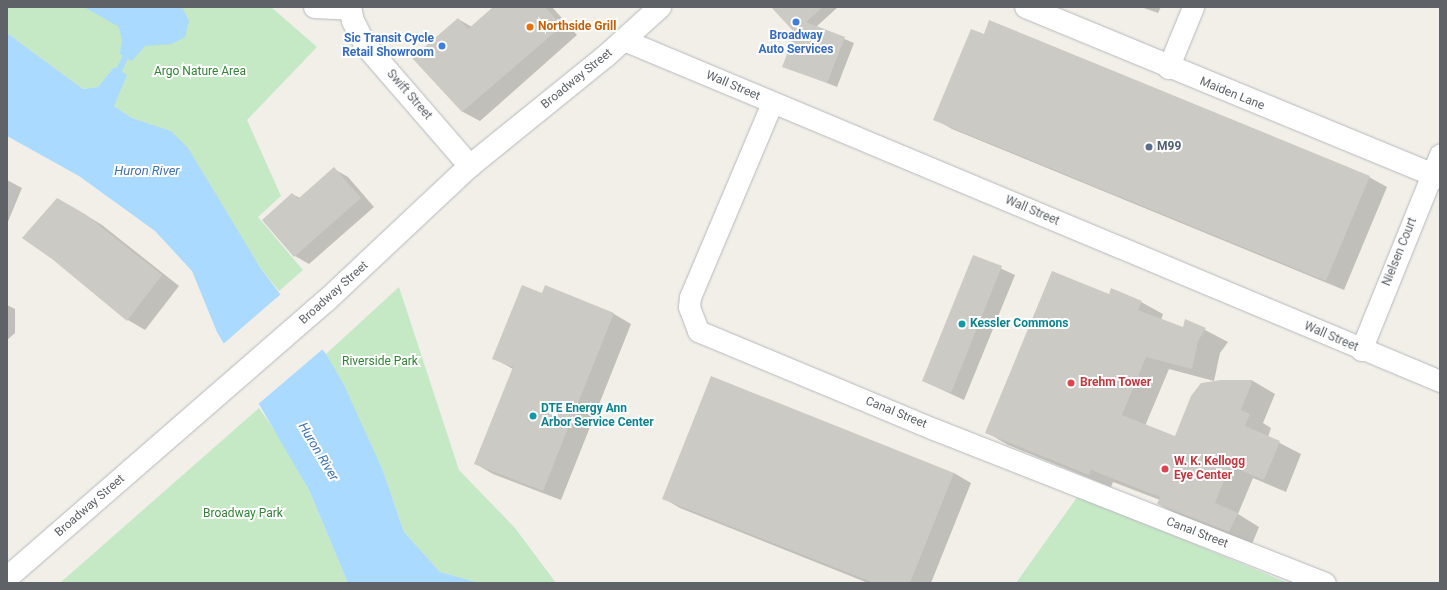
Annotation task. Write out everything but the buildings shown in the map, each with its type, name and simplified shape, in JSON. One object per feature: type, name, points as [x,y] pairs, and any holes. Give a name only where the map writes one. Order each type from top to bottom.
[{"type":"main road","name":"Broadway Street","points":[[7,578],[326,301],[470,166],[624,40],[660,7]]},
{"type":"main road","name":"Maiden Lane","points":[[1026,7],[1168,68],[1436,176]]},
{"type":"main road","name":"Swift Street","points":[[350,8],[353,21],[366,46],[470,166]]},
{"type":"street","name":"Swift Street","points":[[314,7],[350,8]]},
{"type":"street","points":[[1168,68],[1193,7]]},
{"type":"street","name":"Wall Street","points":[[624,40],[1361,350],[1440,381]]},
{"type":"street","name":"Canal Street","points":[[772,103],[690,297],[689,307],[698,331],[919,423],[1325,583]]},
{"type":"street","name":"Nielsen Court","points":[[1361,350],[1436,176],[1440,154]]},
{"type":"green space","name":"Argo Nature Area","points":[[7,7],[271,7],[317,47],[247,120],[281,196],[258,217],[303,270],[279,291],[261,269],[171,131],[132,118],[114,106],[114,67],[98,87],[83,89],[7,33]]},
{"type":"green space","name":"Riverside Park","points":[[399,287],[459,470],[515,528],[556,583],[480,583],[440,572],[404,532],[383,471],[326,354]]},
{"type":"green space","name":"Broadway Park","points":[[259,408],[280,438],[309,490],[348,583],[60,583]]},
{"type":"green space","points":[[1078,496],[1288,583],[1016,583]]},
{"type":"water","points":[[84,7],[182,7],[189,21],[185,37],[172,44],[145,46],[132,61],[120,54],[122,40],[119,27]]},
{"type":"water","name":"Huron River","points":[[7,33],[83,89],[98,87],[114,67],[127,75],[114,106],[132,118],[171,131],[188,148],[261,269],[326,354],[344,385],[383,471],[404,532],[440,572],[480,583],[348,583],[309,490],[217,332],[192,271],[155,231],[79,176],[7,136]]},
{"type":"pier","points":[[282,293],[324,348],[256,406],[222,345]]},
{"type":"waterway","points":[[116,77],[128,51]]},
{"type":"place","name":"Broadway Auto Services","points":[[796,22]]},
{"type":"place","name":"Northside Grill","points":[[530,27]]},
{"type":"place","name":"Sic Transit Cycle Retail Showroom","points":[[442,46]]},
{"type":"place","name":"M99","points":[[1149,147]]},
{"type":"place","name":"Kessler Commons","points":[[962,324]]},
{"type":"place","name":"Brehm Tower","points":[[1071,383]]},
{"type":"place","name":"DTE Energy Ann Arbor Service Center","points":[[533,416]]},
{"type":"place","name":"W. K. Kellogg Eye Center","points":[[1165,469]]}]
